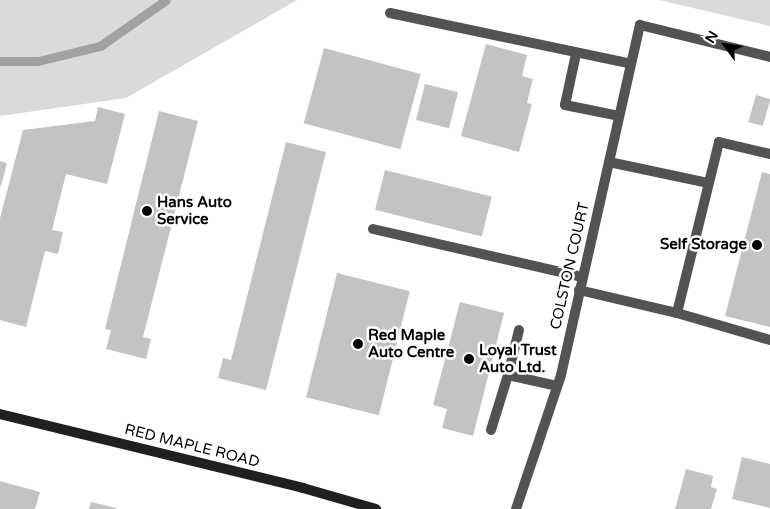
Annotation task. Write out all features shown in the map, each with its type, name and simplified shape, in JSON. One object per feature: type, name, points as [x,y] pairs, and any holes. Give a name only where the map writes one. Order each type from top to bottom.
[{"type":"street","points":[[390,13],[576,54],[631,64]]},
{"type":"street","name":"COLSTON COURT","points":[[516,509],[557,386],[640,25],[770,57]]},
{"type":"street","points":[[576,54],[565,105],[620,116]]},
{"type":"street","points":[[676,313],[719,142],[770,154]]},
{"type":"street","points":[[609,162],[708,183]]},
{"type":"street","points":[[373,229],[582,277]]},
{"type":"street","points":[[579,290],[676,313],[770,340]]},
{"type":"street","points":[[491,430],[508,375],[519,330]]},
{"type":"street","points":[[508,375],[557,386]]},
{"type":"street","name":"RED MAPLE ROAD","points":[[0,414],[294,486],[376,509]]},
{"type":"shaded area","points":[[0,0],[297,0],[126,98],[0,116]]},
{"type":"shaded area","points":[[659,0],[770,0],[770,26]]},
{"type":"building","points":[[486,44],[527,55],[522,76],[533,79],[527,103],[532,104],[519,152],[461,136]]},
{"type":"building","points":[[324,48],[421,74],[400,149],[304,123]]},
{"type":"building","points":[[425,84],[458,92],[449,128],[416,120]]},
{"type":"building","points":[[756,95],[770,99],[763,126],[748,122]]},
{"type":"building","points":[[98,107],[125,114],[107,184],[66,174],[52,230],[63,232],[58,254],[45,251],[26,327],[0,320],[0,218],[23,130],[95,121]]},
{"type":"building","points":[[159,111],[198,121],[143,337],[151,339],[146,359],[106,349],[111,330],[105,329]]},
{"type":"building","points":[[286,142],[326,152],[266,390],[218,378],[223,358],[231,360]]},
{"type":"building","points":[[0,161],[7,163],[1,186],[0,186]]},
{"type":"building","points":[[385,170],[492,197],[482,236],[375,210]]},
{"type":"building","name":"Self Storage","points":[[762,172],[770,174],[770,327],[725,316]]},
{"type":"building","name":"Red Maple Auto Centre","points":[[337,273],[410,291],[379,415],[306,397]]},
{"type":"building","name":"Loyal Trust Auto Ltd.","points":[[460,302],[504,313],[473,436],[442,428],[447,409],[433,405]]},
{"type":"building","points":[[742,457],[770,464],[770,508],[732,499]]},
{"type":"building","points":[[686,469],[713,476],[711,487],[717,489],[711,509],[675,509]]},
{"type":"building","points":[[0,481],[40,492],[35,509],[0,509]]},
{"type":"building","points":[[91,502],[116,508],[116,509],[89,509]]},
{"type":"waterway","points":[[0,61],[38,61],[100,46],[166,0]]},
{"type":"place","name":"Hans Auto Service","points":[[147,211]]},
{"type":"place","name":"Self Storage","points":[[757,245]]},
{"type":"place","name":"Red Maple Auto Centre","points":[[358,344]]},
{"type":"place","name":"Loyal Trust Auto Ltd.","points":[[469,359]]}]
